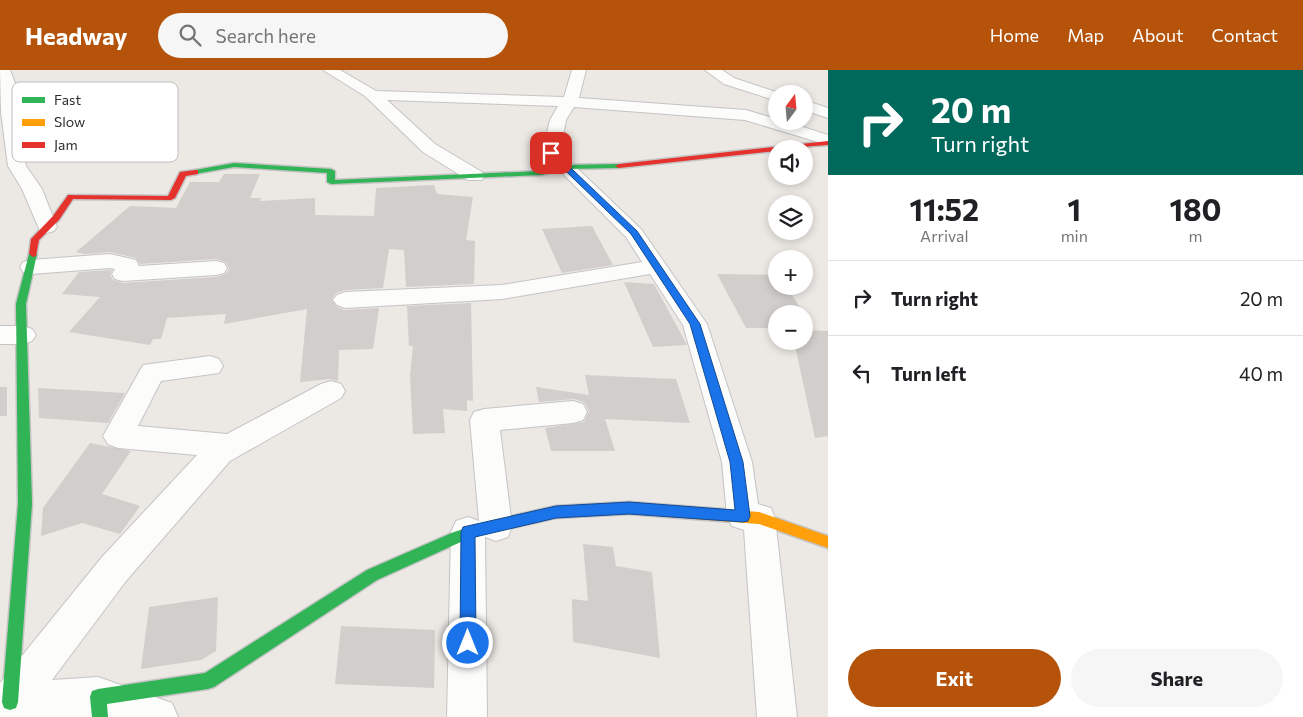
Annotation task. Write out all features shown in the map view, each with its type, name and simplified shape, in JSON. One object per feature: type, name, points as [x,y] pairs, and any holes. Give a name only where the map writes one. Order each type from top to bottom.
[{"type":"street","points":[[3,70],[8,86],[12,132]]},
{"type":"street","points":[[330,70],[373,95],[429,148],[475,176]]},
{"type":"street","points":[[579,70],[574,93],[558,120],[551,153],[634,232],[695,324],[751,517],[777,717]]},
{"type":"street","points":[[712,70],[729,81],[768,93]]},
{"type":"street","points":[[373,95],[569,102],[746,115],[828,141]]},
{"type":"street","points":[[813,108],[828,113]]},
{"type":"street","points":[[5,705],[25,504],[12,335],[31,267],[35,238],[47,227],[71,197],[171,198],[183,174],[234,165],[331,171],[331,182],[541,174],[565,167],[620,166],[828,141]]},
{"type":"street","points":[[16,162],[32,189],[47,227]]},
{"type":"street","points":[[31,267],[110,261],[128,264],[123,274],[216,268]]},
{"type":"street","points":[[345,300],[502,292],[658,266]]},
{"type":"street","points":[[210,366],[152,372],[118,436],[229,446]]},
{"type":"street","points":[[5,705],[114,569],[219,452],[331,391]]},
{"type":"street","points":[[468,717],[482,529],[484,420],[573,412]]},
{"type":"street","points":[[99,707],[208,682],[372,575],[400,565],[482,529],[556,512],[629,508],[751,517],[828,542]]},
{"type":"street","points":[[5,705],[99,707],[158,717]]},
{"type":"building","points":[[224,174],[260,174],[250,198],[261,198],[260,201],[315,198],[315,215],[374,216],[376,188],[434,185],[437,194],[473,197],[466,240],[475,241],[474,284],[406,287],[404,250],[389,249],[383,288],[345,290],[336,293],[332,299],[336,306],[344,310],[379,308],[373,349],[339,350],[338,381],[330,379],[300,382],[307,309],[224,324],[226,314],[167,318],[161,339],[153,339],[150,345],[69,332],[100,297],[62,294],[79,272],[112,270],[110,275],[113,280],[123,283],[216,277],[226,274],[229,269],[226,262],[216,259],[140,264],[136,258],[110,252],[85,254],[76,252],[130,206],[176,208],[190,182],[219,182]]},
{"type":"building","points":[[592,226],[613,265],[562,273],[542,229]]},
{"type":"building","points":[[717,274],[768,275],[768,295],[792,295],[798,305],[768,305],[768,328],[746,328]]},
{"type":"building","points":[[624,282],[654,284],[687,345],[653,347]]},
{"type":"building","points":[[471,303],[473,401],[467,400],[467,411],[443,409],[445,433],[413,434],[410,376],[413,346],[409,346],[407,306]]},
{"type":"building","points":[[813,330],[828,331],[828,436],[815,438],[796,350],[813,350]]},
{"type":"building","points":[[585,375],[676,379],[690,423],[605,419],[615,451],[551,451],[545,428],[584,422],[589,411],[584,402],[574,399],[539,402],[536,387],[589,395]]},
{"type":"building","points":[[0,387],[7,387],[7,416],[0,416]]},
{"type":"building","points":[[38,388],[125,393],[108,423],[39,418]]},
{"type":"building","points":[[90,443],[131,451],[102,494],[140,506],[120,534],[82,523],[41,536],[43,508]]},
{"type":"building","points":[[583,544],[613,547],[616,566],[652,572],[660,658],[573,642],[572,599],[588,601]]},
{"type":"building","points":[[218,597],[216,651],[201,660],[141,669],[149,607]]},
{"type":"building","points":[[341,626],[435,630],[434,688],[335,684]]},
{"type":"traffic: fast","points":[[195,172],[234,165],[331,171],[331,182],[541,173],[565,167],[619,166]]},
{"type":"traffic: fast","points":[[10,702],[25,504],[21,304],[33,254]]},
{"type":"traffic: fast","points":[[100,717],[98,697],[208,681],[372,575],[459,537],[489,527]]},
{"type":"traffic: slow","points":[[489,527],[556,512],[629,508],[759,518],[828,542]]},
{"type":"traffic: jam","points":[[619,166],[828,143]]},
{"type":"traffic: jam","points":[[33,254],[35,239],[56,218],[71,197],[171,198],[183,174],[195,172]]},
{"type":"route","points":[[468,643],[468,532],[556,512],[629,508],[743,516],[736,462],[695,324],[634,232],[551,153]]}]
